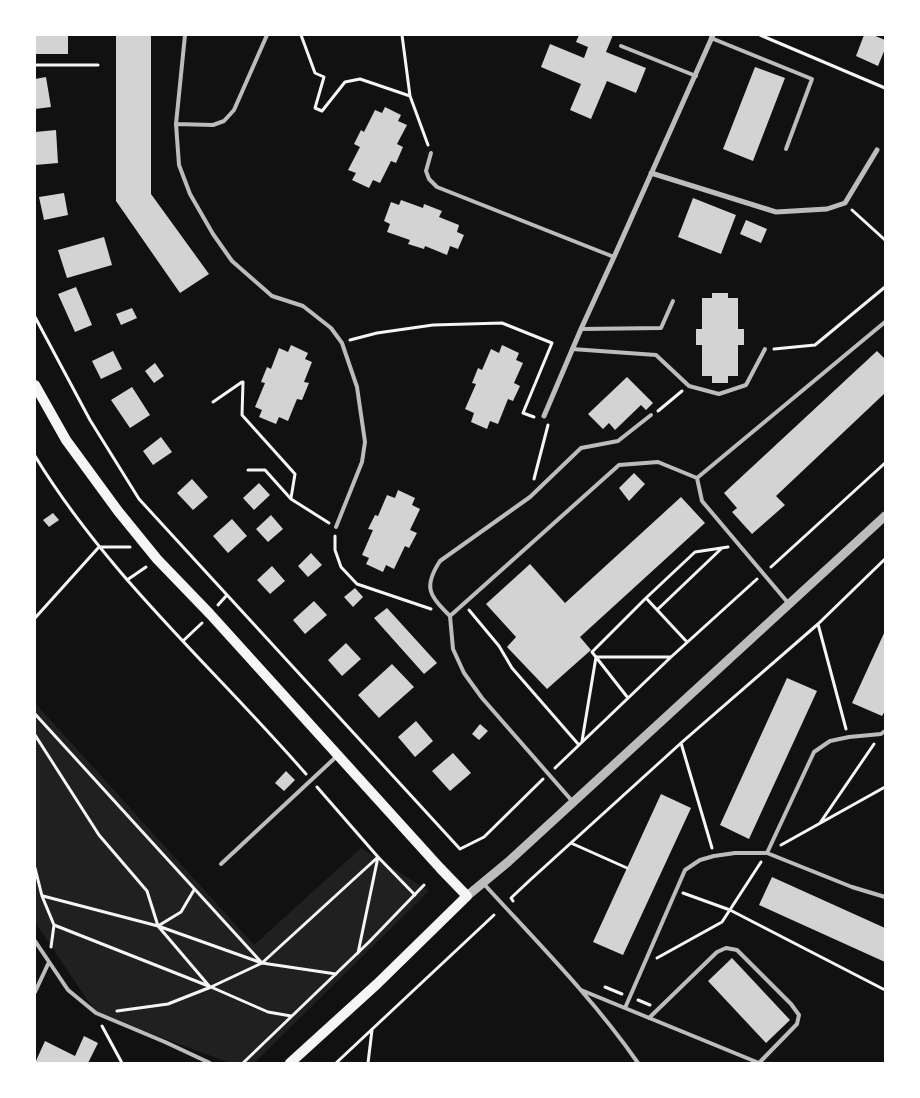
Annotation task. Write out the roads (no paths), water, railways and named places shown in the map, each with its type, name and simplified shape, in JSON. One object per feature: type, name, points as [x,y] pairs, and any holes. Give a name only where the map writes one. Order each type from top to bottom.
[{"type":"main road","points":[[35,385],[66,440],[118,511],[157,559],[210,614],[337,756],[467,896],[377,984],[290,1063]]},
{"type":"street","points":[[544,418],[572,349],[712,37]]},
{"type":"street","points":[[651,173],[776,212],[827,209],[845,203],[877,150]]},
{"type":"street","points":[[467,896],[508,862],[574,802],[885,516]]},
{"type":"lane","points":[[185,35],[176,124],[179,165],[190,194],[232,262],[272,296],[303,306],[331,328],[342,343],[357,387],[365,442],[362,462],[336,527]]},
{"type":"lane","points":[[176,124],[213,125],[224,121],[234,110],[267,35]]},
{"type":"lane","points":[[712,37],[812,79],[786,149]]},
{"type":"lane","points":[[621,46],[696,76]]},
{"type":"lane","points":[[432,153],[426,171],[429,179],[438,188],[614,257]]},
{"type":"lane","points":[[581,329],[661,328],[673,301]]},
{"type":"lane","points":[[697,478],[885,322]]},
{"type":"lane","points":[[572,349],[656,355],[689,386],[719,394],[746,385],[765,350]]},
{"type":"lane","points":[[574,802],[482,698],[464,673],[453,649],[450,616],[438,604],[430,589],[431,574],[440,561],[530,497],[581,448],[618,441],[651,415]]},
{"type":"lane","points":[[450,616],[619,465],[658,462],[697,478]]},
{"type":"lane","points":[[697,478],[702,501],[789,604]]},
{"type":"lane","points":[[767,853],[814,752],[830,741],[883,733]]},
{"type":"lane","points":[[221,864],[337,756]]},
{"type":"lane","points":[[626,1008],[685,870],[700,860],[735,853],[767,853],[885,897]]},
{"type":"lane","points":[[482,883],[579,989],[621,1038],[638,1063]]},
{"type":"lane","points":[[35,941],[68,990],[96,1014],[165,1042],[210,1063]]},
{"type":"lane","points":[[579,989],[626,1008],[649,1018],[759,1063],[797,1024],[799,1015],[791,1004],[737,950],[726,948],[717,952],[649,1018]]},
{"type":"lane","points":[[35,992],[49,962]]}]
